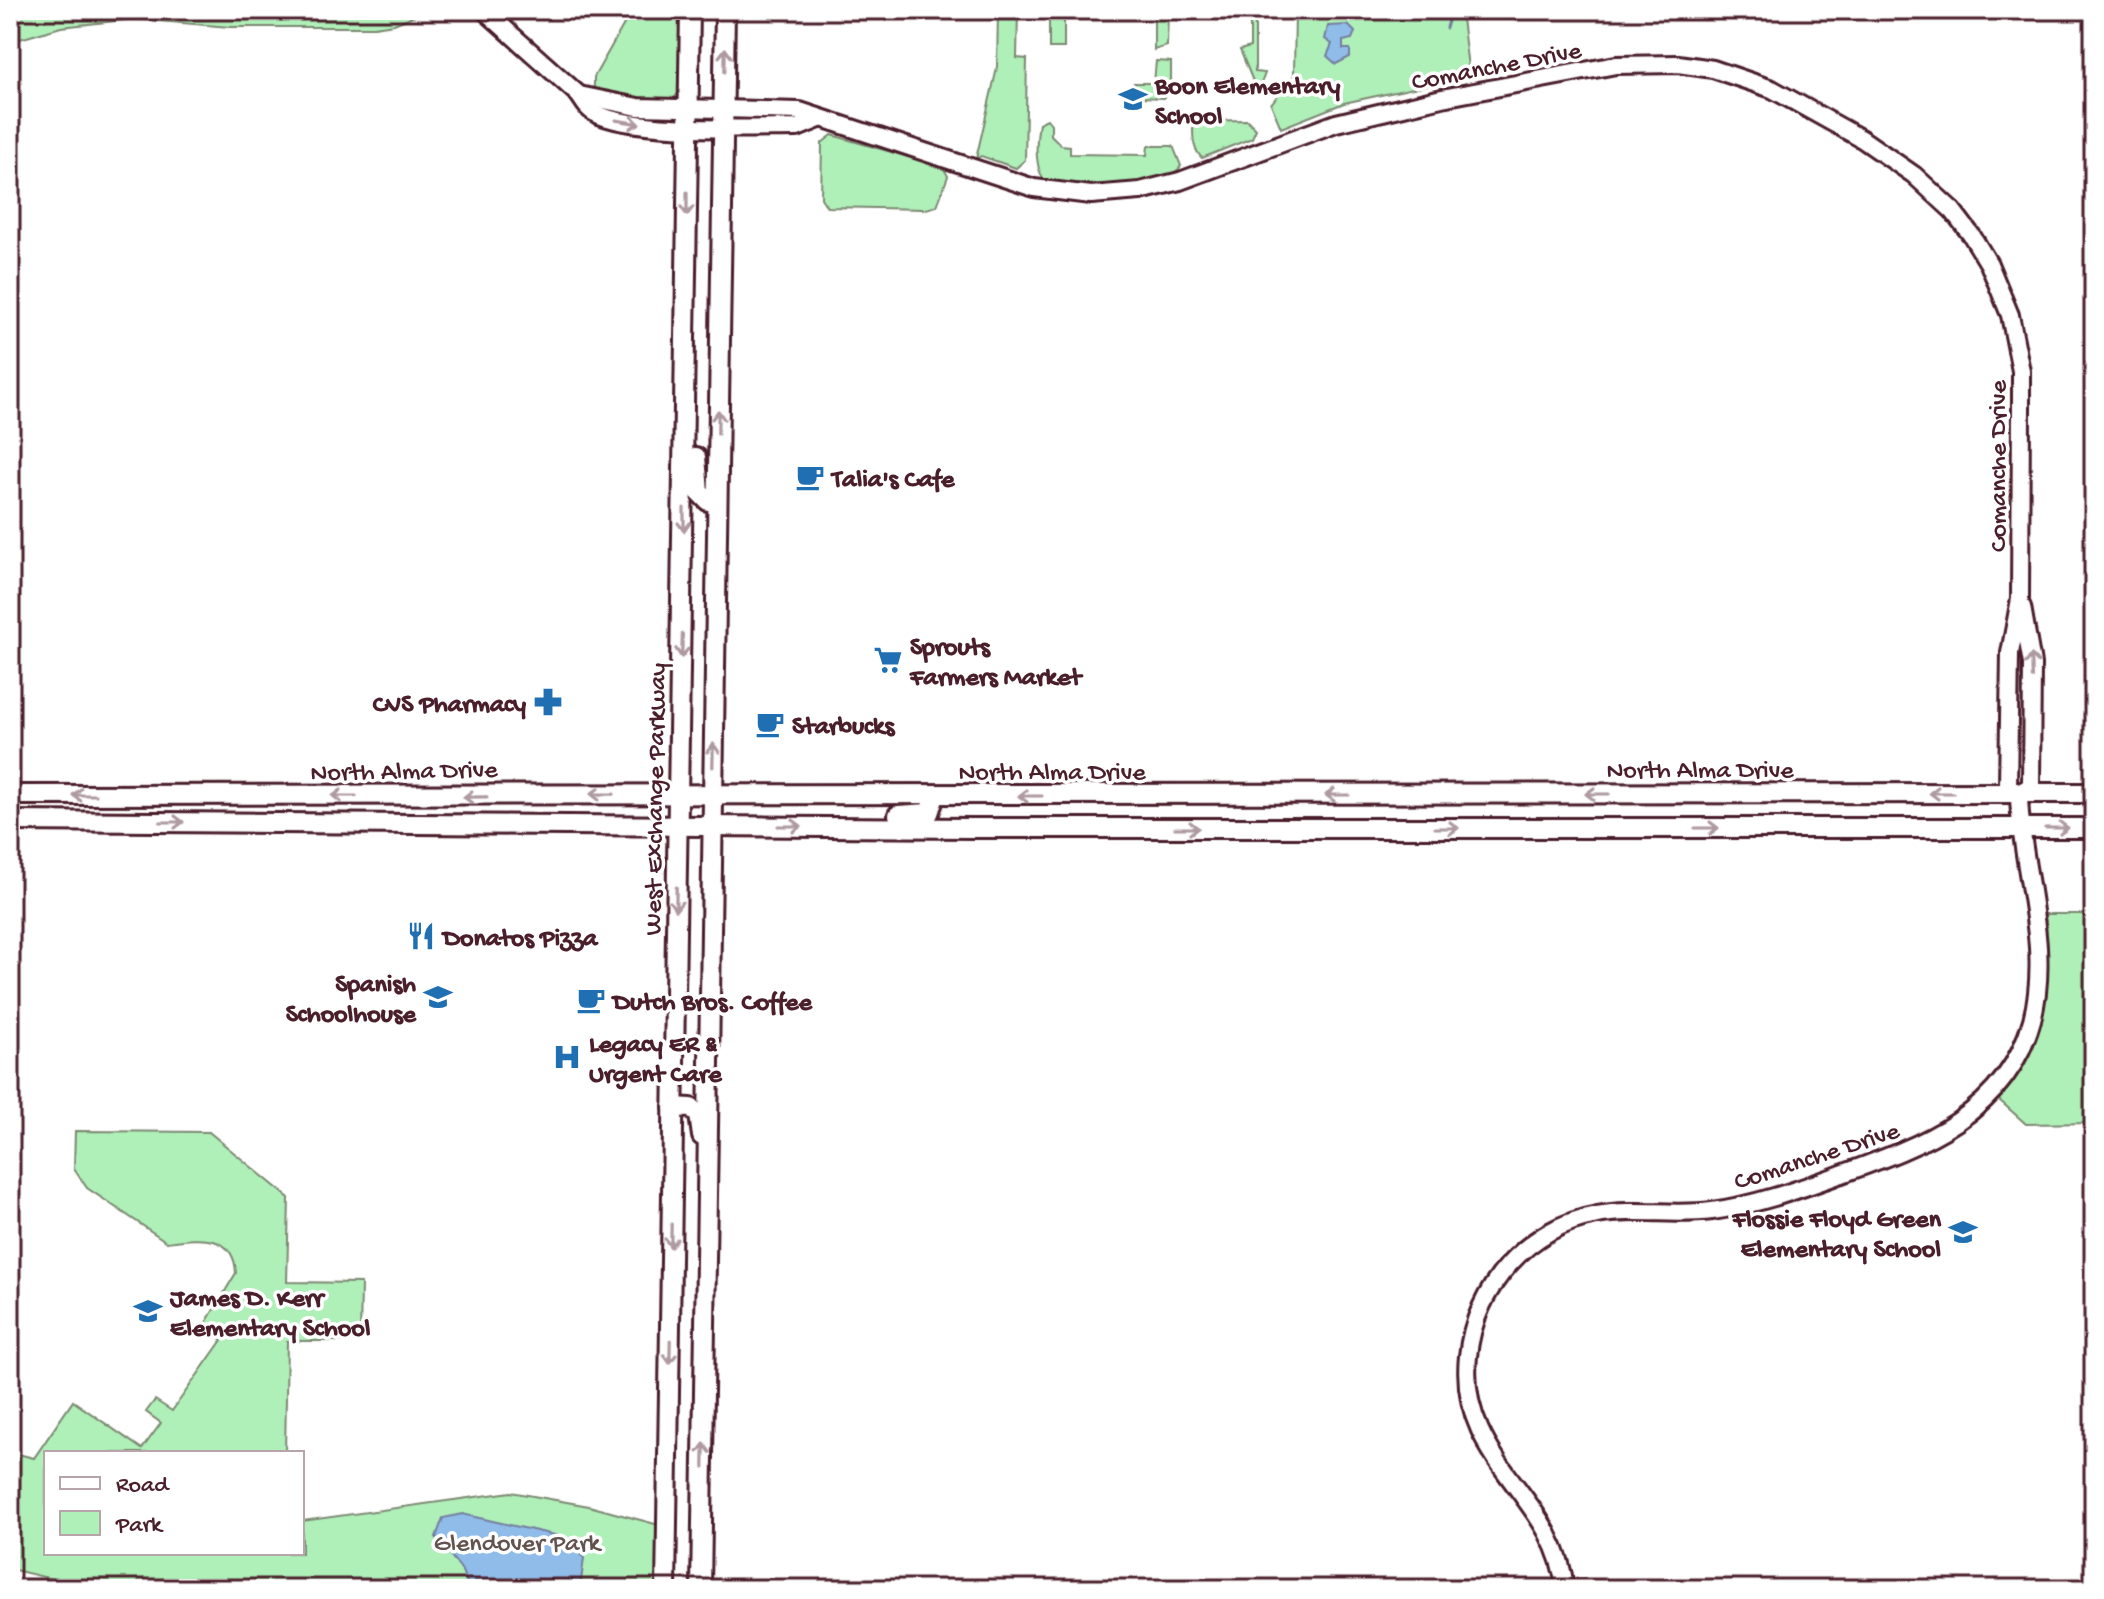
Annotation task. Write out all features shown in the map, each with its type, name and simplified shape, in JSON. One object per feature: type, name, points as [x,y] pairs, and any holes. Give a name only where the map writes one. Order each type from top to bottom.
[{"type":"main road","name":"West Exchange Parkway","points":[[666,1589],[690,10]]},
{"type":"main road","points":[[701,1589],[709,1226],[712,795],[725,10]]},
{"type":"main road","points":[[686,311],[695,365],[697,487],[703,498],[717,500]]},
{"type":"main road","name":"North Alma Drive","points":[[10,795],[2094,793]]},
{"type":"main road","points":[[422,796],[422,823]]},
{"type":"main road","points":[[841,827],[866,815],[926,815],[934,807],[935,796]]},
{"type":"main road","name":"North Alma Drive","points":[[10,821],[841,827],[2094,828]]},
{"type":"main road","points":[[673,1107],[691,1108],[699,1115],[703,1200],[709,1226]]},
{"type":"main road","points":[[668,1499],[703,1499]]},
{"type":"street","name":"Comanche Drive","points":[[484,10],[579,95],[588,109],[607,118],[639,124],[688,118],[724,119],[797,128],[819,119],[1034,188],[1077,194],[1119,194],[1180,181],[1336,123],[1442,98],[1601,68],[1678,64],[1751,80],[1862,139],[1914,175],[1953,211],[1989,264],[2010,315],[2021,371],[2020,599],[2010,653],[2008,787],[2019,793]]},
{"type":"street","name":"Comanche Drive","points":[[2019,793],[2031,786],[2032,696],[2030,637],[2020,599]]},
{"type":"street","points":[[2010,697],[2032,696]]},
{"type":"street","name":"Comanche Drive","points":[[1565,1589],[1553,1538],[1491,1455],[1471,1406],[1467,1380],[1470,1339],[1492,1285],[1525,1248],[1567,1223],[1597,1215],[1707,1211],[1771,1199],[1926,1143],[1973,1111],[2013,1063],[2032,1020],[2037,992],[2039,948],[2019,828],[2019,793]]},
{"type":"green space","points":[[10,10],[428,10],[394,24],[374,27],[230,27],[134,19],[61,27],[10,42]]},
{"type":"green space","points":[[632,10],[682,10],[682,88],[672,101],[622,99],[594,88],[594,77]]},
{"type":"green space","points":[[998,10],[1018,10],[1017,58],[1027,59],[1025,160],[1016,168],[981,156],[976,159],[997,68]]},
{"type":"green space","points":[[1049,10],[1064,10],[1064,48],[1049,48]]},
{"type":"green space","points":[[1154,10],[1168,10],[1167,46],[1154,50]]},
{"type":"green space","points":[[1250,10],[1255,10],[1255,72],[1265,73],[1260,87],[1255,86],[1240,50],[1250,47]]},
{"type":"green space","points":[[1295,10],[1461,10],[1469,76],[1344,103],[1281,128],[1271,104],[1294,75]]},
{"type":"green space","points":[[1156,61],[1171,62],[1171,90],[1163,98],[1141,97],[1134,83],[1154,83]]},
{"type":"green space","points":[[1047,119],[1051,124],[1051,135],[1061,145],[1070,146],[1070,154],[1147,155],[1148,146],[1173,146],[1181,166],[1172,174],[1138,183],[1044,180],[1037,160],[1037,145],[1039,123]]},
{"type":"green space","points":[[1247,120],[1256,129],[1252,138],[1202,158],[1199,155],[1194,141],[1193,129],[1197,126],[1194,121]]},
{"type":"green space","points":[[832,135],[943,167],[948,176],[937,206],[926,209],[827,207],[821,198],[822,143]]},
{"type":"green space","points":[[2045,914],[2094,914],[2094,1123],[2026,1124],[1998,1099],[2025,1052],[2041,1011],[2048,968]]},
{"type":"green space","name":"Glendover Park","points":[[75,1131],[209,1132],[289,1198],[287,1282],[361,1283],[360,1341],[287,1341],[285,1451],[44,1451],[44,1555],[304,1555],[304,1521],[511,1492],[589,1506],[659,1525],[658,1589],[94,1589],[10,1569],[10,1452],[34,1458],[73,1401],[142,1449],[161,1423],[146,1412],[155,1400],[172,1411],[222,1340],[204,1326],[236,1273],[229,1250],[221,1244],[202,1239],[167,1242],[87,1188],[74,1169]]},
{"type":"water","points":[[1348,25],[1355,32],[1352,39],[1343,41],[1343,49],[1350,49],[1350,57],[1336,64],[1327,56],[1332,44],[1325,39],[1328,26]]},
{"type":"water","points":[[462,1514],[563,1537],[584,1558],[580,1589],[470,1589],[461,1569],[436,1537],[443,1518]]},
{"type":"waterway","points":[[1446,28],[1451,10]]},
{"type":"place","name":"Boon Elementary School","points":[[1133,99]]},
{"type":"place","name":"Talia's Cafe","points":[[810,477]]},
{"type":"place","name":"Sprouts Farmers Market","points":[[888,660]]},
{"type":"place","name":"CVS Pharmacy","points":[[548,702]]},
{"type":"place","name":"Starbucks","points":[[770,724]]},
{"type":"place","name":"Donatos Pizza","points":[[421,936]]},
{"type":"place","name":"Spanish Schoolhouse","points":[[438,997]]},
{"type":"place","name":"Dutch Bros. Coffee","points":[[591,1000]]},
{"type":"place","name":"Legacy ER & Urgent Care","points":[[567,1057]]},
{"type":"place","name":"Flossie Floyd Green Elementary School","points":[[1963,1232]]},
{"type":"place","name":"James D. Kerr Elementary School","points":[[148,1311]]}]
